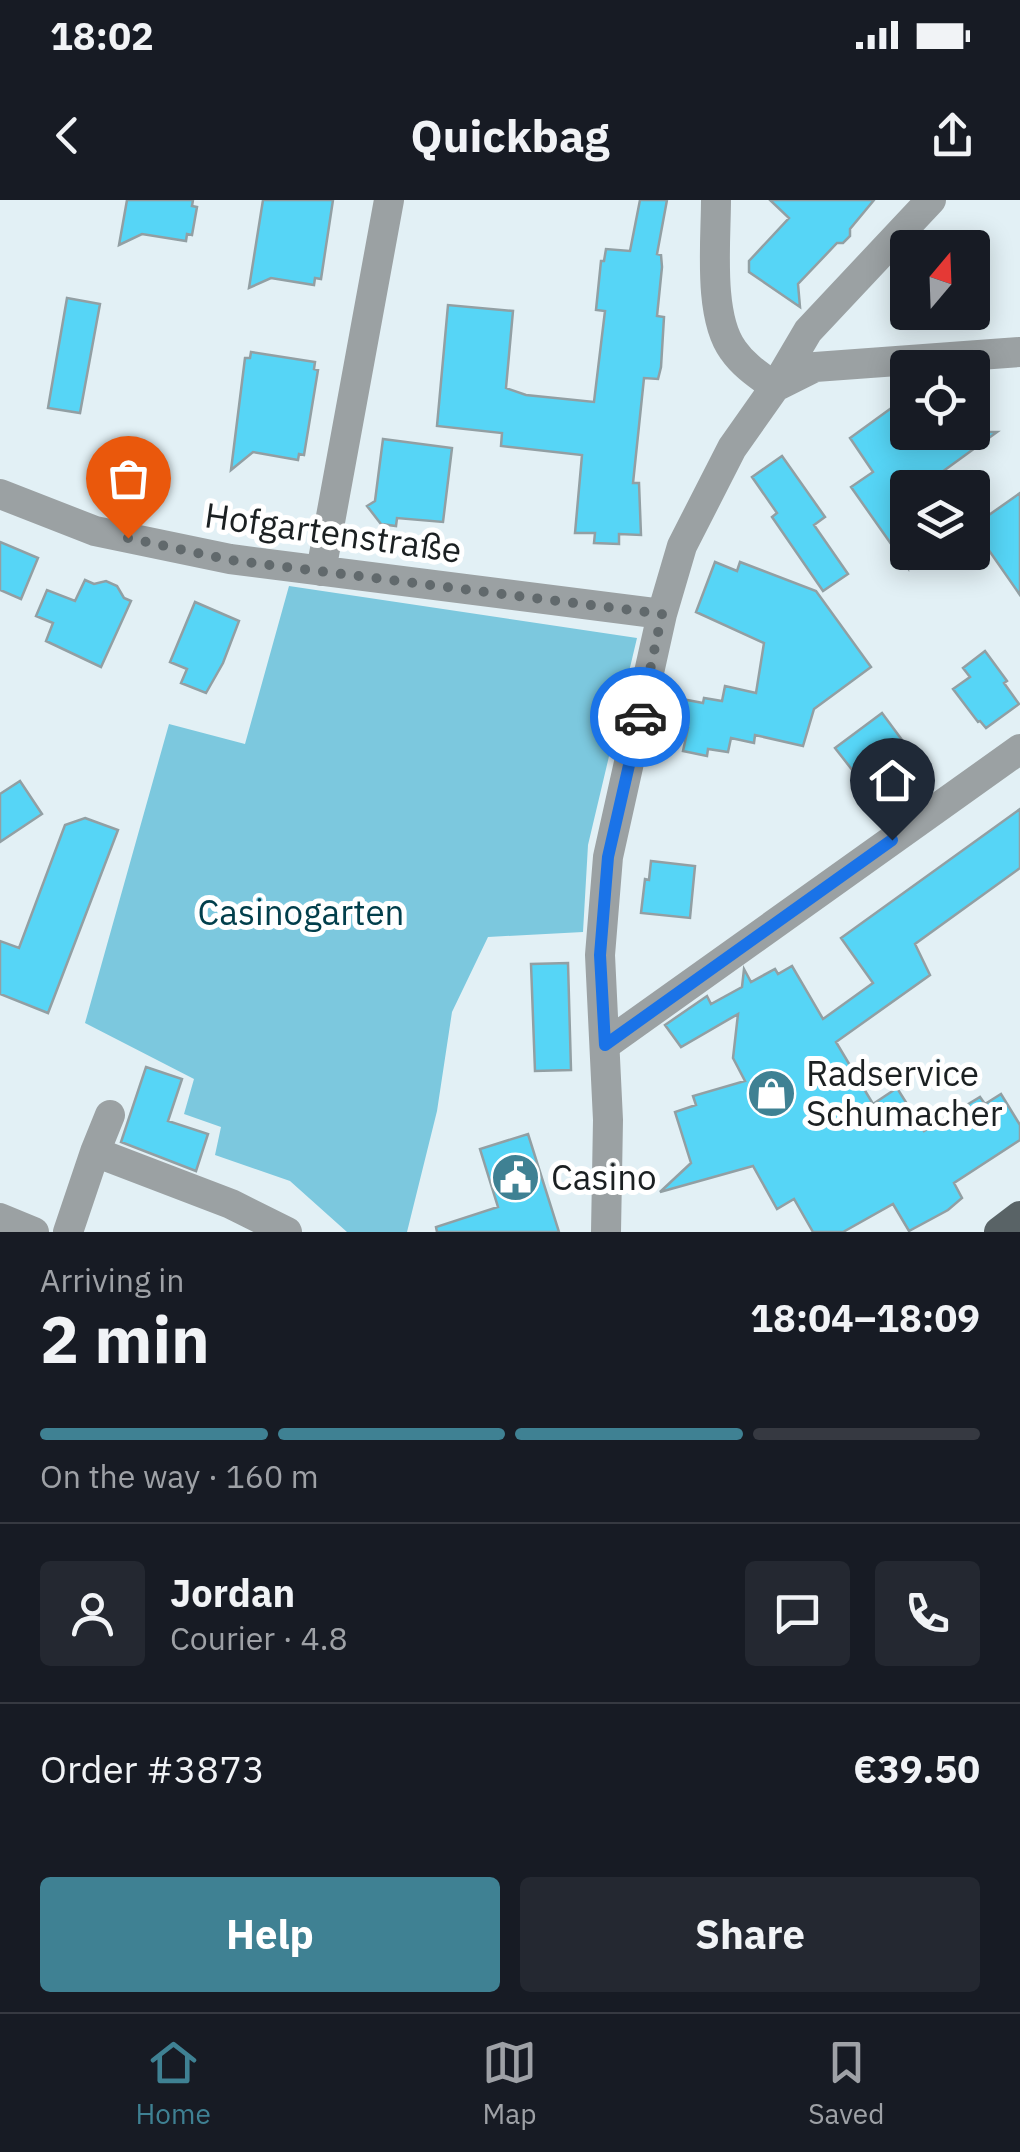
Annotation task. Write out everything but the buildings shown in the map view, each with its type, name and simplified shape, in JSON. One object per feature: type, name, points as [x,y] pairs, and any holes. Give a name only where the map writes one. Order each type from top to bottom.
[{"type":"main road","points":[[999,1232],[1020,1216]]},
{"type":"street","points":[[321,571],[389,200]]},
{"type":"street","points":[[716,200],[720,321],[730,347],[748,368],[775,387]]},
{"type":"street","points":[[606,1232],[608,1120],[600,955],[608,857],[662,614],[682,546],[732,448],[808,331],[931,200]]},
{"type":"street","points":[[775,387],[815,367],[1020,352]]},
{"type":"street","name":"Hofgartenstraße","points":[[0,494],[95,530],[230,560],[662,614]]},
{"type":"street","points":[[605,1045],[1020,748]]},
{"type":"street","points":[[68,1232],[110,1116]]},
{"type":"street","points":[[96,1152],[231,1204],[287,1232]]},
{"type":"street","points":[[0,1218],[34,1232]]},
{"type":"green space","name":"Casinogarten","points":[[289,586],[637,638],[588,845],[583,932],[488,937],[452,1012],[437,1111],[407,1232],[347,1232],[290,1181],[215,1155],[221,1127],[184,1114],[194,1079],[85,1023],[169,724],[245,744]]},
{"type":"way so far","points":[[128,538],[230,560],[662,614],[640,717]]},
{"type":"place","name":"Radservice Schumacher","points":[[771,1094]]},
{"type":"place","name":"Casino","points":[[516,1178]]},
{"type":"route","points":[[640,717],[608,857],[600,955],[605,1045],[892,840]]}]
